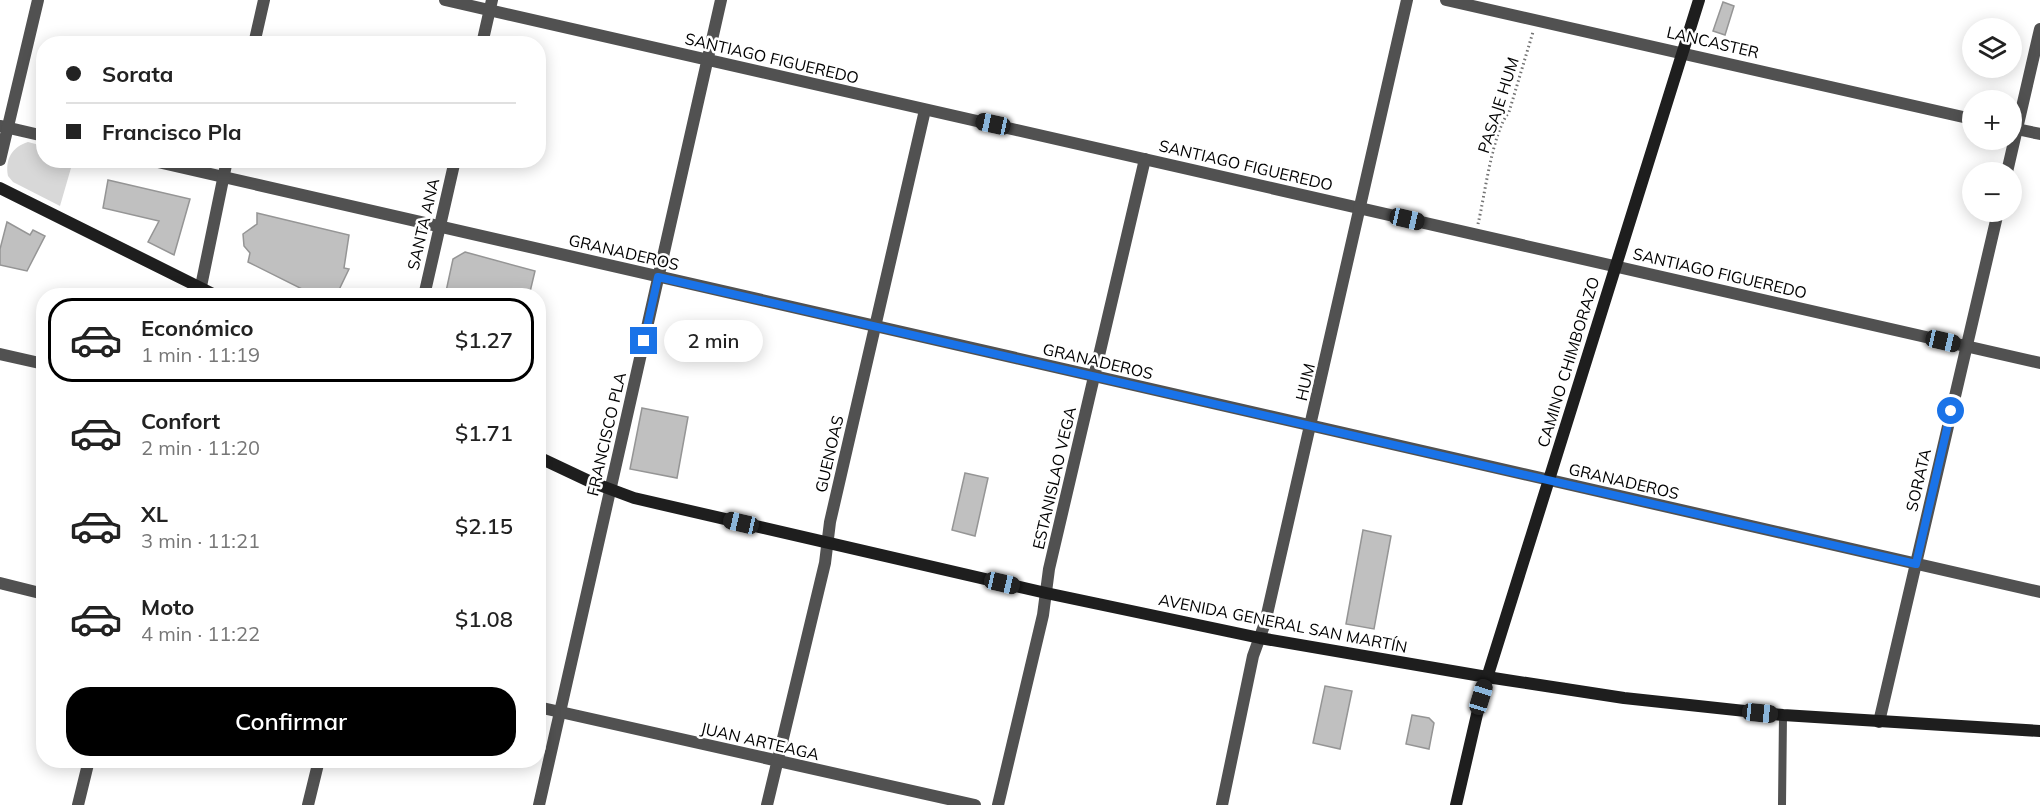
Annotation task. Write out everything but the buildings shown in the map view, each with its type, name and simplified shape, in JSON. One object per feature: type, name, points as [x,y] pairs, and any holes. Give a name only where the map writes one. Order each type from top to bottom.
[{"type":"main road","name":"CAMINO CHIMBORAZO","points":[[1456,805],[1487,677],[1699,0]]},
{"type":"main road","points":[[0,188],[194,288]]},
{"type":"main road","name":"AVENIDA GENERAL SAN MARTÍN","points":[[546,461],[610,490],[634,498],[1046,592],[1260,638],[1624,698],[1783,715],[2040,731]]},
{"type":"street","points":[[0,160],[4,127],[38,0]]},
{"type":"street","points":[[256,36],[264,0]]},
{"type":"street","name":"SANTIAGO FIGUEREDO","points":[[445,0],[490,5],[707,60],[2040,363]]},
{"type":"street","name":"FRANCISCO PLA","points":[[539,805],[721,0]]},
{"type":"street","name":"HUM","points":[[1222,805],[1253,656],[1260,638],[1311,427],[1407,0]]},
{"type":"street","name":"LANCASTER","points":[[1446,0],[1962,117]]},
{"type":"street","points":[[484,36],[490,5]]},
{"type":"street","points":[[2022,98],[2040,29]]},
{"type":"street","name":"GUENOAS","points":[[767,805],[825,563],[830,522],[925,110]]},
{"type":"street","points":[[4,127],[36,134]]},
{"type":"street","points":[[2022,130],[2040,134]]},
{"type":"street","name":"ESTANISLAO VEGA","points":[[998,805],[1145,159]]},
{"type":"street","name":"GRANADEROS","points":[[182,168],[2040,592]]},
{"type":"street","points":[[201,288],[226,168]]},
{"type":"street","name":"SANTA ANA","points":[[426,288],[453,168]]},
{"type":"street","name":"SORATA","points":[[1880,722],[1996,222]]},
{"type":"street","points":[[0,354],[36,362]]},
{"type":"street","points":[[0,583],[36,592]]},
{"type":"street","name":"JUAN ARTEAGA","points":[[546,709],[975,805]]},
{"type":"street","points":[[78,805],[87,768]]},
{"type":"street","points":[[308,805],[317,768]]},
{"type":"lane","points":[[1782,805],[1783,715]]},
{"type":"path","name":"PASAJE HUM","points":[[1475,234],[1498,136],[1503,119],[1509,112],[1537,19]]},
{"type":"shaded area","points":[[28,142],[36,144],[36,168],[71,168],[60,206],[13,182],[8,176],[7,170],[11,154],[22,144]]},
{"type":"route","points":[[644,341],[658,277],[1916,564],[1951,411]]}]
